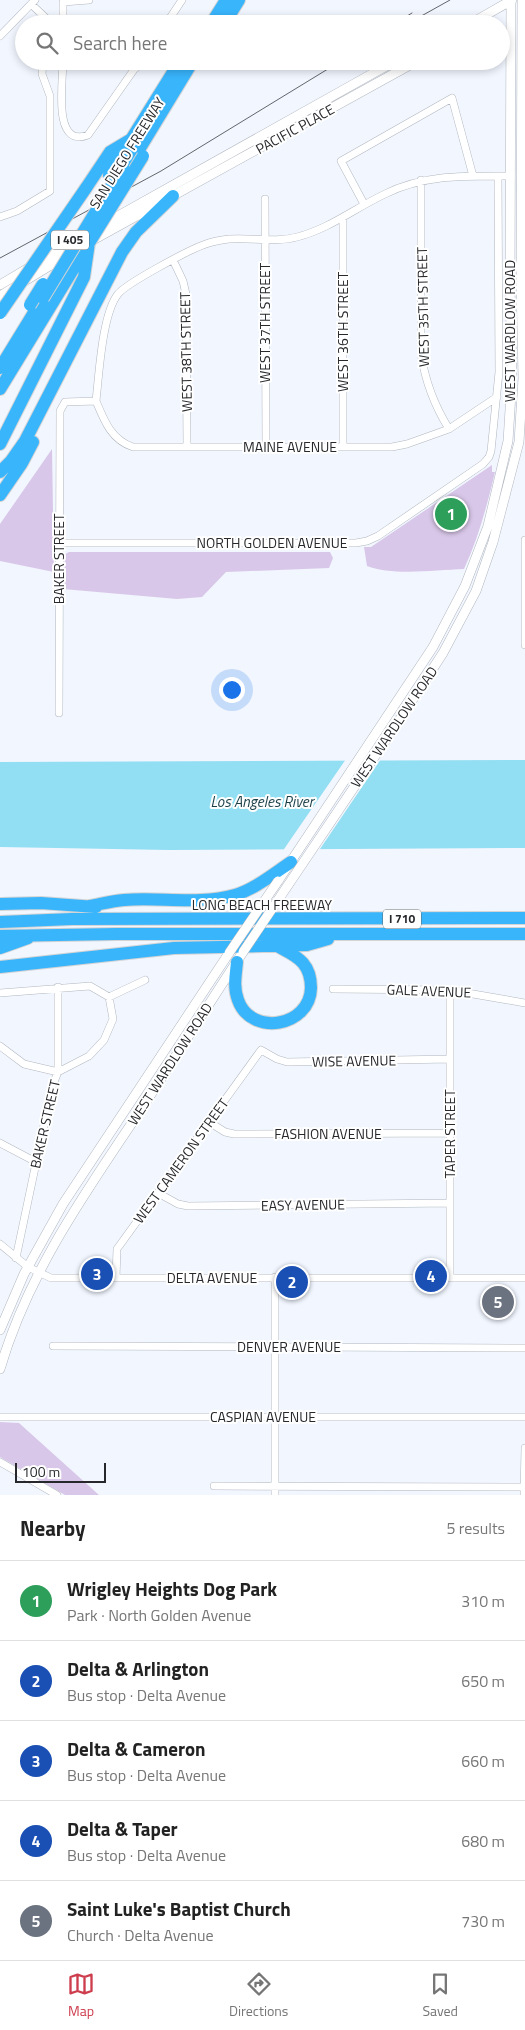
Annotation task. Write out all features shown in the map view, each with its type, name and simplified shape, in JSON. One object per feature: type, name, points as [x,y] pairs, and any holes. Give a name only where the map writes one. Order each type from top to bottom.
[{"type":"highway","points":[[208,15],[217,0]]},
{"type":"highway","points":[[217,15],[226,0]]},
{"type":"highway","points":[[221,15],[230,0]]},
{"type":"highway","points":[[230,15],[239,0]]},
{"type":"highway","name":"SAN DIEGO FREEWAY","points":[[0,354],[175,70]]},
{"type":"highway","points":[[0,375],[183,70]]},
{"type":"highway","points":[[127,165],[187,70]]},
{"type":"highway","name":"SAN DIEGO FREEWAY","points":[[0,389],[196,70]]},
{"type":"highway","points":[[0,313],[110,152],[133,139]]},
{"type":"highway","points":[[0,472],[11,461],[25,441],[125,246],[170,192]]},
{"type":"highway","points":[[0,444],[84,277],[89,243]]},
{"type":"highway","points":[[0,368],[48,295]]},
{"type":"highway","points":[[0,495],[18,470],[29,450],[72,352]]},
{"type":"highway","points":[[90,906],[124,900],[221,898],[243,892],[291,862]]},
{"type":"highway","points":[[0,904],[90,906],[160,920]]},
{"type":"highway","name":"LONG BEACH FREEWAY","points":[[0,922],[72,919],[525,918]]},
{"type":"highway","points":[[0,967],[174,948],[308,945],[342,934]]},
{"type":"highway","name":"I 710","points":[[0,936],[525,934]]},
{"type":"highway","points":[[0,948],[36,935]]},
{"type":"highway","points":[[236,956],[236,994],[246,1013],[252,1018],[266,1023],[281,1023],[299,1013],[308,1001],[311,982],[303,963],[277,946]]},
{"type":"main road","name":"WEST WARDLOW ROAD","points":[[0,1369],[9,1337],[38,1272],[73,1210],[236,956],[291,862],[433,647],[465,586],[488,526],[508,441],[512,378],[510,286],[511,0]]},
{"type":"main road","points":[[486,15],[511,0]]},
{"type":"main road","name":"WEST WARDLOW ROAD","points":[[0,1330],[28,1267],[63,1204],[402,716],[443,653],[476,590],[493,542],[519,442],[524,358],[521,286],[522,0]]},
{"type":"main road","name":"PACIFIC PLACE","points":[[170,192],[379,70]]},
{"type":"main road","name":"PACIFIC PLACE","points":[[170,192],[400,70]]},
{"type":"main road","points":[[0,285],[170,192]]},
{"type":"main road","points":[[0,296],[170,192]]},
{"type":"street","points":[[63,15],[63,2],[89,0]]},
{"type":"street","points":[[171,15],[179,1]]},
{"type":"street","points":[[20,15],[33,2],[44,15]]},
{"type":"street","points":[[0,36],[15,21]]},
{"type":"street","points":[[0,217],[17,211],[50,191],[50,96],[42,74],[43,70]]},
{"type":"street","points":[[63,70],[62,120],[67,131],[72,136],[81,138],[88,134],[134,70]]},
{"type":"street","points":[[364,204],[341,161],[452,98],[473,176]]},
{"type":"street","name":"WEST WARDLOW ROAD","points":[[489,457],[499,372],[498,176]]},
{"type":"street","points":[[96,401],[106,326],[110,309],[116,296],[128,286],[173,260],[215,241],[295,238],[343,218],[364,204],[386,193],[421,180],[437,177],[511,176]]},
{"type":"street","name":"WEST 35TH STREET","points":[[421,180],[421,353],[424,374],[431,394],[449,429]]},
{"type":"street","name":"WEST 37TH STREET","points":[[265,199],[266,447]]},
{"type":"street","name":"WEST 36TH STREET","points":[[343,218],[343,447]]},
{"type":"street","name":"WEST 38TH STREET","points":[[173,260],[183,281],[186,294],[188,447]]},
{"type":"street","name":"MAINE AVENUE","points":[[96,401],[110,431],[116,439],[124,444],[133,446],[392,447],[407,444],[449,429],[497,397]]},
{"type":"street","name":"BAKER STREET","points":[[59,713],[59,416],[62,405],[70,400],[96,401]]},
{"type":"street","points":[[520,429],[525,440]]},
{"type":"street","name":"NORTH GOLDEN AVENUE","points":[[60,543],[356,544],[378,536],[483,464],[489,457]]},
{"type":"street","points":[[525,542],[525,645]]},
{"type":"street","points":[[109,998],[145,980]]},
{"type":"street","points":[[0,992],[90,986],[109,998],[113,1019],[104,1040],[89,1056],[58,1072],[24,1064],[0,1046]]},
{"type":"street","name":"BAKER STREET","points":[[16,1258],[52,1088],[58,1072],[58,987]]},
{"type":"street","name":"GALE AVENUE","points":[[333,989],[450,990],[525,1002]]},
{"type":"street","name":"TAPER STREET","points":[[450,990],[450,1278]]},
{"type":"street","name":"WISE AVENUE","points":[[261,1050],[287,1062],[450,1060]]},
{"type":"street","name":"WEST CAMERON STREET","points":[[116,1278],[117,1249],[261,1050]]},
{"type":"street","name":"FASHION AVENUE","points":[[209,1122],[225,1132],[234,1134],[450,1133]]},
{"type":"street","points":[[0,1143],[36,1162]]},
{"type":"street","name":"EASY AVENUE","points":[[158,1193],[178,1204],[188,1206],[450,1203]]},
{"type":"street","name":"DELTA AVENUE","points":[[0,1244],[28,1267],[51,1278],[525,1278]]},
{"type":"street","points":[[275,1277],[275,1495]]},
{"type":"street","name":"DENVER AVENUE","points":[[53,1346],[525,1348]]},
{"type":"street","name":"CASPIAN AVENUE","points":[[0,1416],[525,1417]]},
{"type":"street","points":[[214,1486],[524,1491],[525,1448]]},
{"type":"street","points":[[0,1462],[57,1495]]},
{"type":"shaded area","points":[[52,449],[54,572],[0,561],[0,524]]},
{"type":"shaded area","points":[[492,465],[492,472],[495,472],[489,497],[478,534],[464,569],[401,572],[367,566],[364,547],[371,547]]},
{"type":"shaded area","points":[[69,552],[330,552],[333,558],[329,568],[226,572],[202,597],[177,599],[63,589],[65,554]]},
{"type":"shaded area","points":[[0,1422],[19,1423],[99,1495],[65,1495],[0,1457]]},
{"type":"water","name":"Los Angeles River","points":[[525,760],[525,848],[170,850],[0,847],[0,762]]},
{"type":"pier","points":[[346,759],[381,759],[318,852],[282,852]]},
{"type":"tram line","points":[[423,15],[450,0]]},
{"type":"tram line","points":[[0,258],[161,171],[326,70]]},
{"type":"place","name":"Wrigley Heights Dog Park","points":[[451,514]]},
{"type":"place","name":"Delta & Cameron","points":[[97,1274]]},
{"type":"place","name":"Delta & Taper","points":[[431,1276]]},
{"type":"place","name":"Delta & Arlington","points":[[292,1282]]},
{"type":"place","name":"Saint Luke's Baptist Church","points":[[498,1302]]}]
